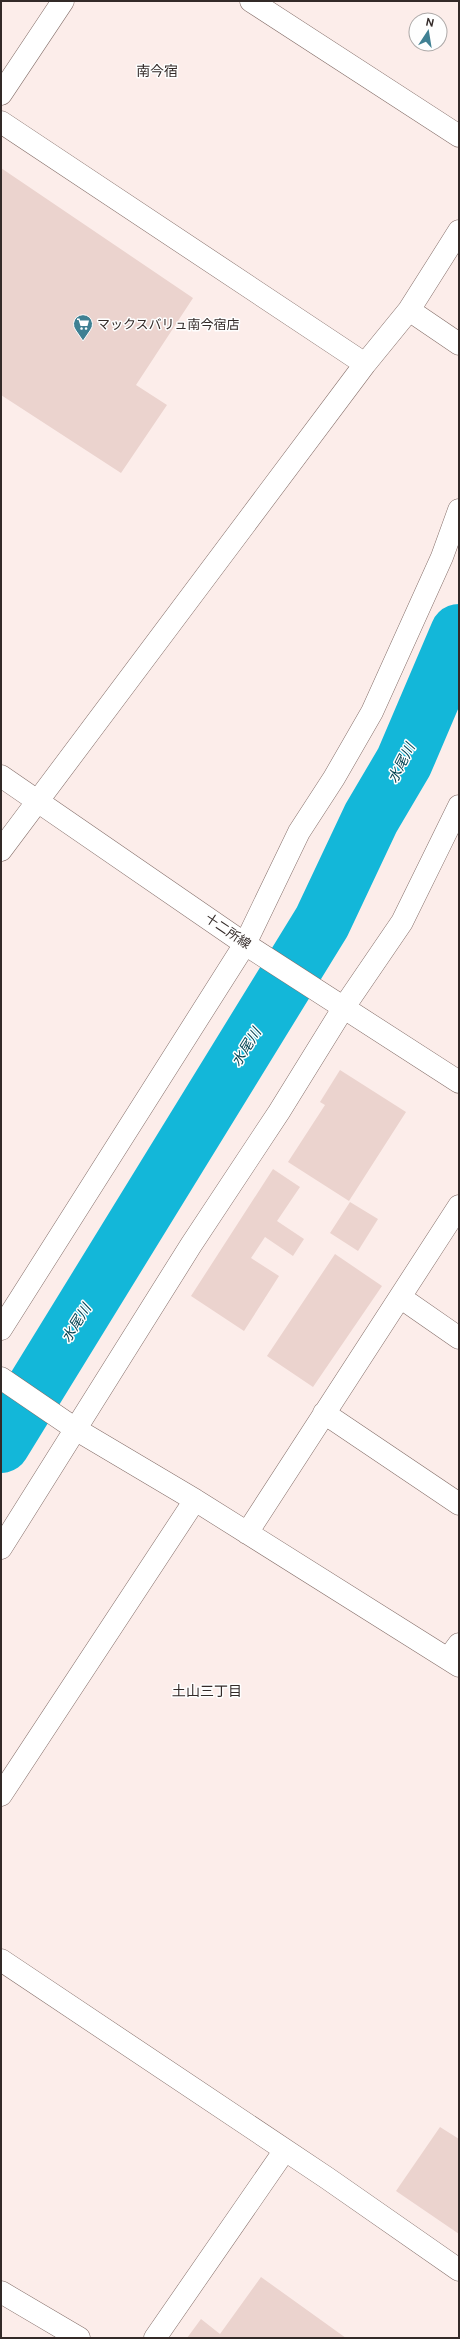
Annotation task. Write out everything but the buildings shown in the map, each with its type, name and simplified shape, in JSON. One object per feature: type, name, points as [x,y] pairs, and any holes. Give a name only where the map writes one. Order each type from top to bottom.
[{"type":"street","points":[[1,94],[63,1]]},
{"type":"street","points":[[251,1],[459,136]]},
{"type":"street","points":[[1,122],[365,364]]},
{"type":"street","points":[[1,850],[365,364],[409,310],[459,231]]},
{"type":"street","points":[[409,310],[459,344]]},
{"type":"street","points":[[1,1329],[246,944],[299,832],[334,778],[372,712],[442,557],[459,510]]},
{"type":"street","name":"十二所線","points":[[1,776],[246,944],[459,1082]]},
{"type":"street","points":[[1,1548],[77,1430],[191,1246],[279,1112],[344,1007],[402,922],[459,806]]},
{"type":"street","points":[[247,1533],[459,1206]]},
{"type":"street","points":[[400,1298],[459,1338]]},
{"type":"street","points":[[1,1378],[77,1430],[455,1657]]},
{"type":"street","points":[[324,1413],[459,1504]]},
{"type":"street","points":[[1,1795],[195,1500]]},
{"type":"street","points":[[1,1960],[285,2150],[459,2270]]},
{"type":"street","points":[[155,2338],[285,2150]]},
{"type":"street","points":[[1,2292],[79,2338]]},
{"type":"waterway","name":"水尾川","points":[[1,1444],[322,922],[371,818],[404,762],[459,633]]},
{"type":"place","name":"マックスバリュ南今宿店","points":[[83,341]]},
{"type":"district","name":"南今宿","points":[[157,71]]},
{"type":"district","name":"土山三丁目","points":[[207,1691]]}]
